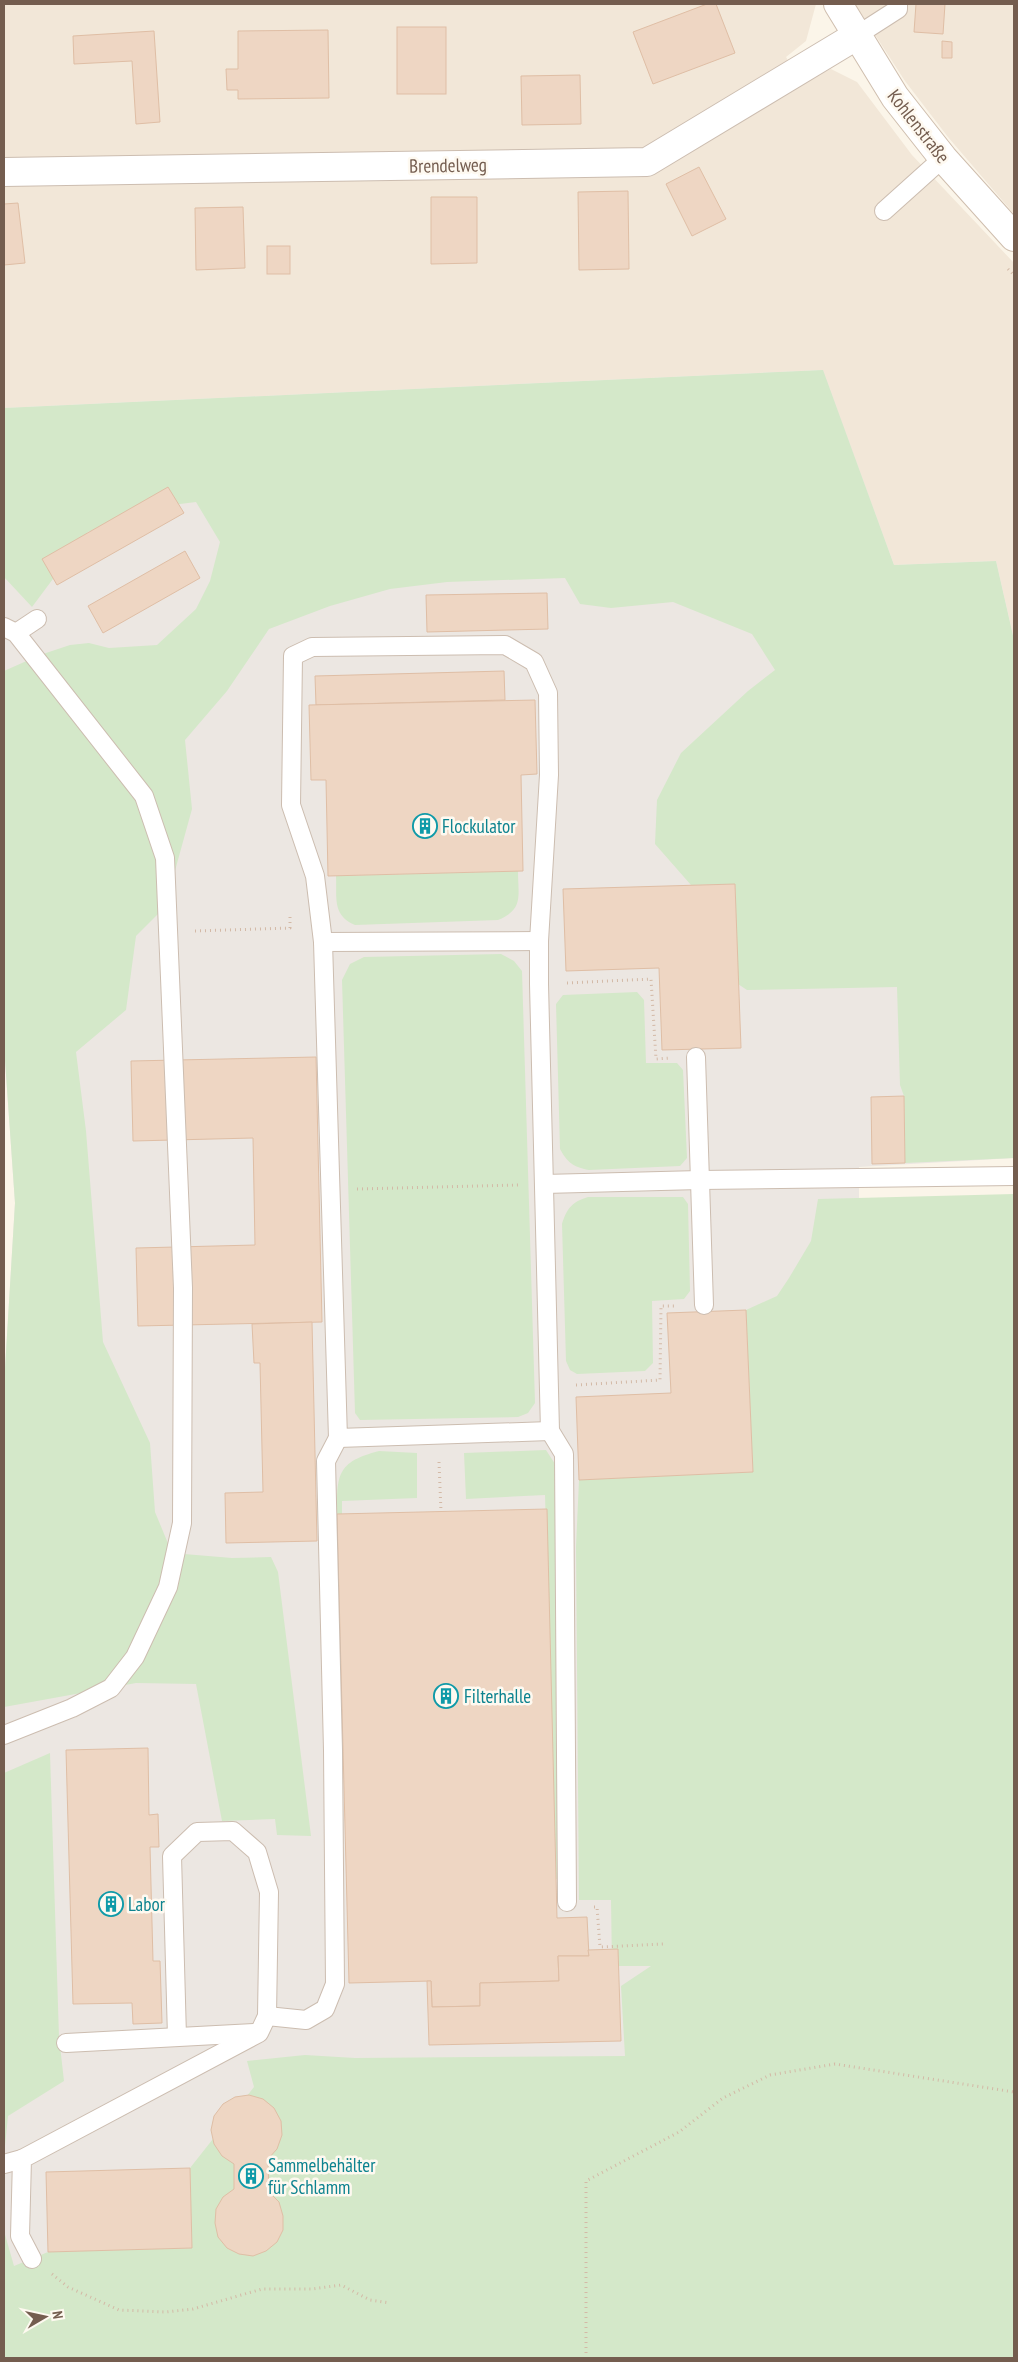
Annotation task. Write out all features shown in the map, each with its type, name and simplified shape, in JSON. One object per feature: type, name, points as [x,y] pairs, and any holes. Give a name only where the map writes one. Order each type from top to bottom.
[{"type":"street","name":"Kohlenstraße","points":[[838,4],[895,98],[943,158],[1014,237]]},
{"type":"street","name":"Brendelweg","points":[[4,172],[647,162],[856,36]]},
{"type":"lane","points":[[856,36],[898,9],[898,4]]},
{"type":"lane","points":[[884,211],[943,158]]},
{"type":"lane","points":[[4,1735],[72,1708],[111,1688],[135,1657],[168,1587],[182,1523],[182,1288],[165,858],[144,796],[10,630],[37,619]]},
{"type":"lane","points":[[267,2016],[306,2020],[325,2010],[335,1984],[333,1750],[326,1461],[338,1438],[323,942],[315,876],[291,805],[293,656],[312,647],[505,645],[534,662],[548,693],[549,775],[539,941],[539,984],[550,1431],[564,1454],[567,1902]]},
{"type":"lane","points":[[323,942],[539,941]]},
{"type":"lane","points":[[696,1057],[704,1305]]},
{"type":"lane","points":[[544,1184],[1014,1176]]},
{"type":"lane","points":[[338,1438],[550,1431]]},
{"type":"lane","points":[[4,2164],[22,2158],[259,2033],[267,2016],[269,1892],[257,1852],[233,1831],[197,1832],[172,1856],[177,2037]]},
{"type":"lane","points":[[66,2043],[259,2033]]},
{"type":"lane","points":[[22,2158],[20,2236],[32,2258]]},
{"type":"path","points":[[169,932],[290,928],[290,919]]},
{"type":"path","points":[[539,984],[651,979],[656,1059],[696,1057]]},
{"type":"path","points":[[331,1190],[544,1184]]},
{"type":"path","points":[[550,1387],[660,1380],[661,1306],[704,1305]]},
{"type":"path","points":[[438,1434],[441,1512]]},
{"type":"path","points":[[600,1948],[663,1944]]},
{"type":"path","points":[[586,2358],[586,2181],[679,2132],[723,2098],[770,2075],[836,2064],[1014,2092]]},
{"type":"path","points":[[32,2258],[68,2287],[119,2310],[166,2312],[184,2310],[262,2289],[312,2288],[341,2285],[370,2300],[390,2303]]},
{"type":"shaded area","points":[[4,4],[816,4],[806,41],[786,57],[801,82],[831,69],[857,82],[912,155],[1014,263],[1014,640],[996,561],[894,565],[822,370],[4,408]]},
{"type":"shaded area","points":[[855,4],[1014,4],[1014,214],[948,137],[905,81]]},
{"type":"shaded area","points":[[823,370],[894,565],[996,561],[1014,640],[1014,1158],[859,1167],[859,1211],[1014,2358],[4,2358],[4,1385],[15,1203],[4,1046],[4,408]]},
{"type":"green space","points":[[823,370],[894,565],[996,561],[1014,640],[1014,1158],[905,1163],[904,1096],[900,1085],[897,987],[747,990],[738,984],[735,884],[691,885],[655,844],[657,800],[681,753],[748,691],[775,670],[752,634],[673,602],[611,608],[580,604],[565,578],[447,582],[390,589],[330,606],[269,629],[227,691],[185,740],[192,809],[165,907],[136,936],[126,1010],[76,1052],[86,1131],[103,1342],[150,1443],[155,1512],[172,1553],[232,1558],[271,1557],[278,1572],[311,1836],[277,1835],[275,1819],[222,1821],[196,1684],[136,1683],[4,1707],[4,1385],[15,1203],[4,1046],[4,671],[40,655],[70,645],[89,643],[109,648],[157,645],[196,609],[210,581],[220,542],[196,502],[140,509],[88,532],[32,607],[4,577],[4,408]]},
{"type":"green space","points":[[518,871],[519,895],[516,906],[506,916],[498,920],[355,925],[342,916],[337,905],[336,876]]},
{"type":"green space","points":[[501,954],[514,961],[522,971],[535,1403],[528,1413],[518,1417],[360,1420],[355,1413],[342,980],[350,964],[364,957]]},
{"type":"green space","points":[[637,992],[644,1000],[646,1063],[677,1063],[683,1070],[687,1158],[680,1166],[589,1170],[579,1167],[568,1161],[560,1149],[556,1004],[563,995]]},
{"type":"green space","points":[[1014,1194],[1014,2358],[4,2358],[4,2231],[14,2266],[48,2252],[192,2248],[190,2168],[254,2087],[247,2061],[305,2055],[355,2058],[625,2056],[621,1986],[651,1966],[612,1966],[611,1900],[579,1900],[576,1547],[579,1480],[753,1472],[746,1310],[777,1296],[789,1278],[811,1241],[818,1199]]},
{"type":"green space","points":[[588,1197],[683,1197],[688,1204],[690,1291],[684,1299],[652,1301],[653,1363],[645,1371],[577,1374],[570,1370],[566,1361],[562,1224],[571,1206]]},
{"type":"green space","points":[[546,1450],[557,1467],[563,1877],[556,1879],[545,1495],[466,1499],[464,1453]]},
{"type":"green space","points":[[379,1451],[417,1453],[417,1498],[342,1501],[342,1514],[337,1514],[339,1479],[342,1472],[347,1465],[355,1460]]},
{"type":"green space","points":[[50,1753],[59,2037],[64,2081],[8,2116],[5,2146],[4,2231],[4,1773]]},
{"type":"building","points":[[707,4],[716,4],[735,53],[653,84],[633,32]]},
{"type":"building","points":[[916,4],[945,4],[943,34],[914,32]]},
{"type":"building","points":[[397,27],[446,27],[446,94],[397,94]]},
{"type":"building","points":[[328,30],[329,98],[238,99],[238,90],[227,90],[226,69],[238,69],[238,31]]},
{"type":"building","points":[[154,31],[160,122],[136,124],[132,61],[74,64],[73,36]]},
{"type":"building","points":[[942,41],[952,42],[952,58],[942,58]]},
{"type":"building","points":[[580,75],[581,124],[522,125],[521,76]]},
{"type":"building","points":[[699,167],[726,219],[692,236],[666,184]]},
{"type":"building","points":[[628,191],[629,269],[579,270],[578,192]]},
{"type":"building","points":[[431,197],[477,197],[477,263],[431,264]]},
{"type":"building","points":[[18,203],[25,263],[4,265],[4,204]]},
{"type":"building","points":[[243,207],[245,268],[196,270],[195,208]]},
{"type":"building","points":[[267,246],[290,246],[290,274],[267,274]]},
{"type":"building","points":[[168,487],[184,513],[57,585],[42,559]]},
{"type":"building","points":[[185,551],[200,578],[103,633],[88,606]]},
{"type":"building","points":[[547,593],[548,629],[427,632],[426,595]]},
{"type":"building","points":[[504,671],[505,700],[316,705],[315,676]]},
{"type":"building","name":"Flockulator","points":[[535,700],[537,774],[521,775],[523,871],[328,876],[326,780],[311,780],[309,705]]},
{"type":"building","points":[[735,884],[741,1048],[662,1050],[659,968],[566,971],[563,889]]},
{"type":"building","points":[[316,1057],[322,1322],[138,1326],[136,1248],[255,1245],[253,1138],[133,1141],[131,1061]]},
{"type":"building","points":[[904,1096],[905,1163],[872,1164],[871,1097]]},
{"type":"building","points":[[746,1310],[753,1472],[579,1480],[576,1397],[671,1393],[667,1313]]},
{"type":"building","points":[[312,1322],[317,1541],[226,1543],[225,1493],[263,1492],[260,1363],[254,1363],[252,1324]]},
{"type":"building","name":"Filterhalle","points":[[547,1509],[557,1918],[587,1917],[589,1956],[558,1956],[559,1981],[480,1983],[480,2006],[432,2007],[431,1981],[349,1983],[337,1514]]},
{"type":"building","name":"Labor","points":[[148,1748],[149,1815],[158,1814],[159,1847],[150,1847],[153,1961],[160,1961],[162,2023],[133,2024],[132,2003],[73,2004],[66,1750]]},
{"type":"building","points":[[618,1949],[621,2041],[429,2045],[427,1981],[431,1981],[432,2007],[480,2006],[480,1983],[559,1981],[558,1956],[589,1956],[588,1950]]},
{"type":"building","name":"Sammelbehälter für Schlamm","points":[[249,2095],[263,2099],[274,2108],[281,2121],[282,2135],[277,2149],[268,2159],[269,2192],[279,2202],[283,2216],[283,2230],[277,2242],[266,2251],[253,2256],[239,2254],[227,2248],[218,2237],[215,2223],[216,2209],[223,2197],[234,2189],[234,2164],[222,2156],[214,2144],[211,2130],[214,2116],[223,2104],[235,2097]]},
{"type":"building","points":[[190,2168],[192,2248],[48,2252],[46,2172]]},
{"type":"place","name":"Flockulator","points":[[425,826]]},
{"type":"place","name":"Filterhalle","points":[[446,1696]]},
{"type":"place","name":"Labor","points":[[111,1904]]},
{"type":"place","name":"Sammelbehälter für Schlamm","points":[[251,2176]]}]
